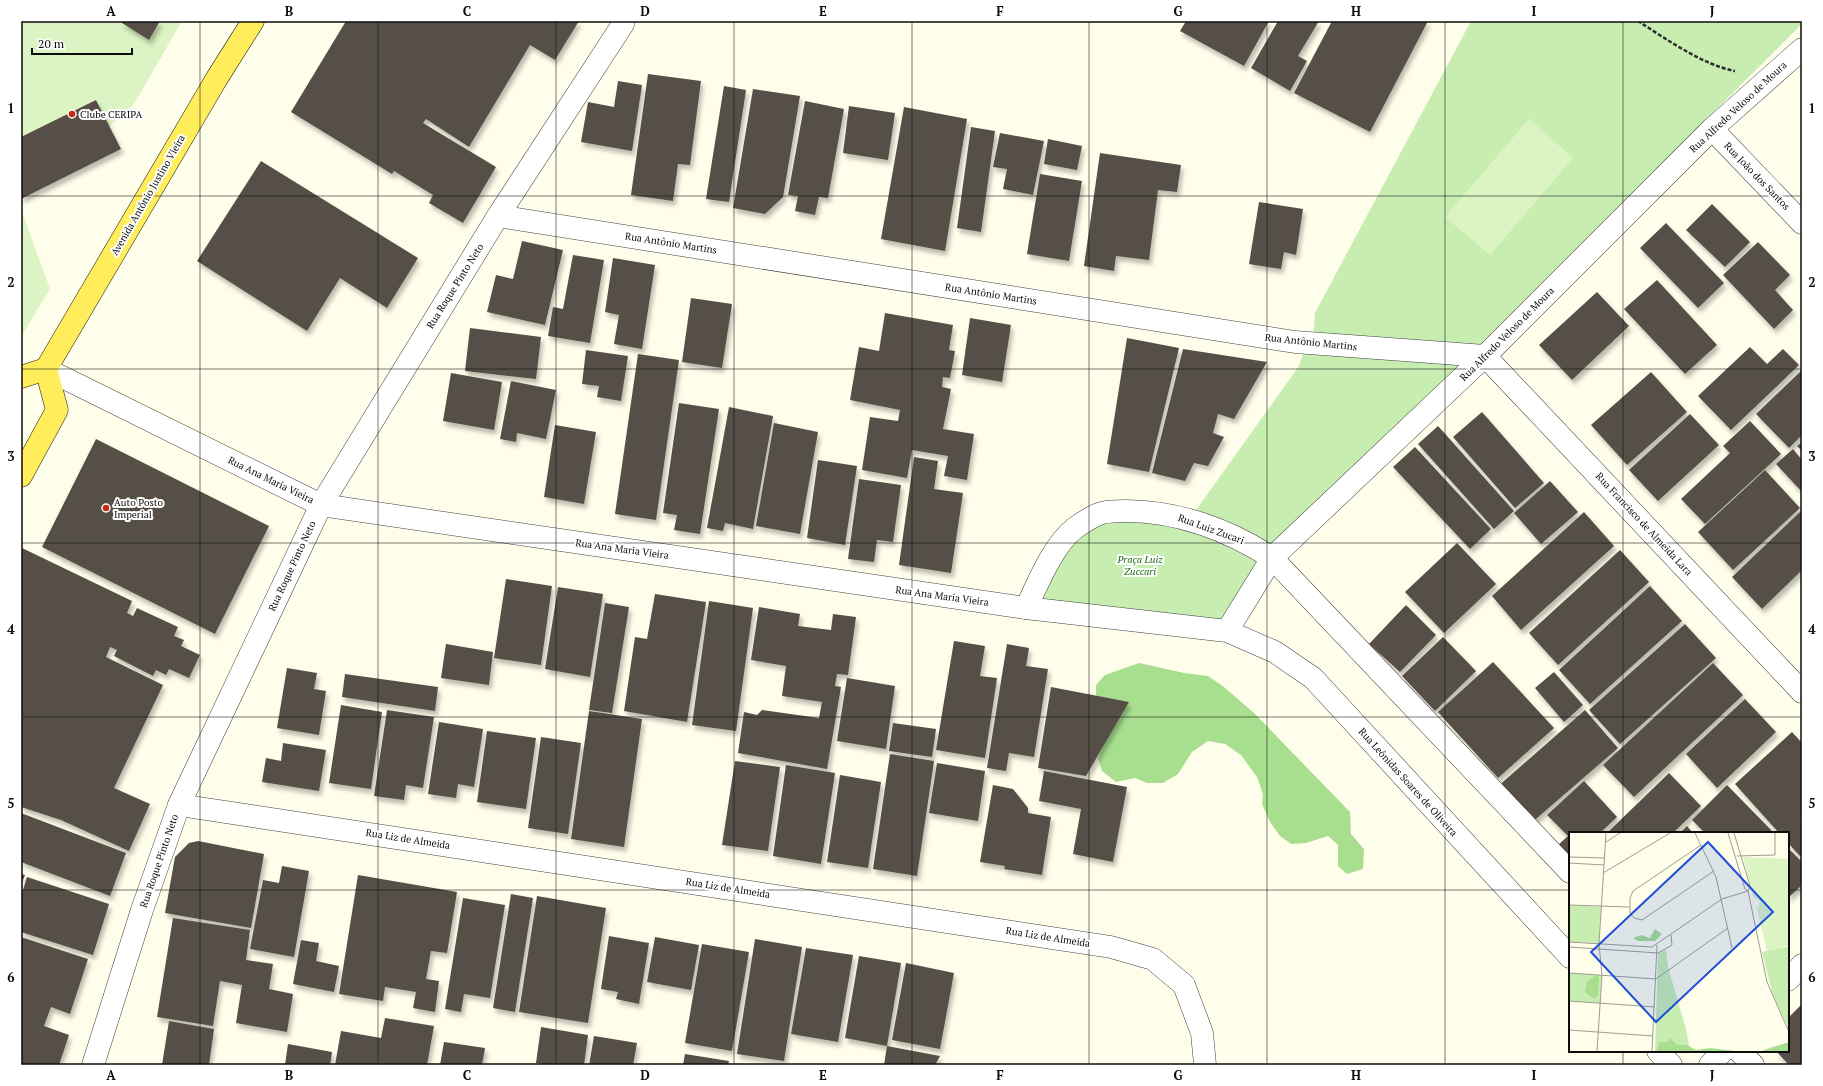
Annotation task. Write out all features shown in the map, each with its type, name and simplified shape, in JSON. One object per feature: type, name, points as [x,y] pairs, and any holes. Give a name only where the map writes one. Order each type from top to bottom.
[{"type":"main road","name":"Avenida Antônio Justino Vieira","points":[[46,369],[252,21]]},
{"type":"main road","points":[[21,377],[46,369],[57,410],[21,476]]},
{"type":"street","name":"Rua Roque Pinto Neto","points":[[94,1065],[142,910],[179,805],[321,505],[498,216],[622,24]]},
{"type":"street","name":"Rua Alfredo Veloso de Moura","points":[[1227,631],[1272,558],[1485,356],[1712,129],[1802,49]]},
{"type":"street","name":"Rua João dos Santos","points":[[1712,129],[1802,222]]},
{"type":"street","name":"Rua Antônio Martins","points":[[498,216],[1295,342],[1485,356]]},
{"type":"street","name":"Rua Francisco de Almeida Lara","points":[[1485,356],[1802,692]]},
{"type":"street","name":"Rua Ana Maria Vieira","points":[[46,369],[321,505],[1026,608],[1227,631]]},
{"type":"street","name":"Rua Luiz Zucari","points":[[1026,608],[1046,566],[1058,548],[1075,528],[1101,513],[1142,511],[1171,515],[1209,526],[1248,542],[1272,558]]},
{"type":"street","points":[[1272,558],[1569,871]]},
{"type":"street","name":"Rua Leônidas Soares de Oliveira","points":[[1227,631],[1275,652],[1313,678],[1569,956]]},
{"type":"street","name":"Rua Liz de Almeida","points":[[179,805],[1111,947],[1153,959],[1184,985],[1202,1033],[1205,1065]]},
{"type":"street","points":[[1789,979],[1802,965]]},
{"type":"street","points":[[1659,1052],[1672,1065]]},
{"type":"street","points":[[1710,1065],[1722,1052]]},
{"type":"street","points":[[1740,1052],[1752,1065]]},
{"type":"path","points":[[1638,21],[1677,46],[1724,69],[1770,77]]},
{"type":"green space","name":"Clube CERIPA","points":[[21,21],[182,21],[134,104],[109,127],[21,199]]},
{"type":"green space","points":[[1471,21],[1802,21],[1802,24],[1271,552],[1191,517],[1299,366],[1308,339],[1313,342],[1315,313]]},
{"type":"green space","points":[[1529,119],[1573,158],[1490,255],[1445,217]]},
{"type":"green space","points":[[21,209],[50,289],[21,337]]},
{"type":"green space","name":"Praça Luiz Zuccari","points":[[1120,517],[1198,529],[1260,561],[1223,624],[1037,601],[1059,559],[1091,528]]},
{"type":"green space","points":[[1139,663],[1184,673],[1208,676],[1224,687],[1254,713],[1350,812],[1351,834],[1364,849],[1363,869],[1347,874],[1338,866],[1338,845],[1328,836],[1306,843],[1291,844],[1280,836],[1270,822],[1262,804],[1263,794],[1257,777],[1241,755],[1225,744],[1208,741],[1192,752],[1178,774],[1163,783],[1147,783],[1135,778],[1116,782],[1102,771],[1098,758],[1105,742],[1096,699],[1096,685],[1105,675]]},
{"type":"building","points":[[123,21],[160,21],[149,40],[122,23]]},
{"type":"building","points":[[346,21],[579,21],[555,60],[530,45],[469,147],[426,119],[423,123],[496,167],[463,223],[429,203],[433,195],[394,171],[392,174],[291,112]]},
{"type":"building","points":[[1186,21],[1269,21],[1244,66],[1180,31]]},
{"type":"building","points":[[1278,21],[1319,21],[1298,56],[1307,61],[1290,91],[1251,68]]},
{"type":"building","points":[[1332,21],[1428,21],[1370,132],[1294,93]]},
{"type":"building","points":[[648,74],[701,81],[690,165],[678,164],[673,201],[631,195]]},
{"type":"building","points":[[618,81],[642,85],[632,151],[581,142],[588,102],[614,107]]},
{"type":"building","points":[[724,86],[746,90],[729,202],[706,199]]},
{"type":"building","points":[[753,89],[800,96],[783,197],[765,214],[733,208]]},
{"type":"building","points":[[96,100],[121,149],[21,199],[21,137]]},
{"type":"building","points":[[805,101],[844,109],[828,198],[819,197],[815,215],[795,211],[798,196],[788,195]]},
{"type":"building","points":[[849,106],[895,113],[888,160],[843,153]]},
{"type":"building","points":[[904,107],[967,119],[945,251],[881,239]]},
{"type":"building","points":[[971,127],[995,131],[981,232],[957,228]]},
{"type":"building","points":[[1000,133],[1044,141],[1033,195],[1003,189],[1007,169],[993,167]]},
{"type":"building","points":[[1048,139],[1082,146],[1077,170],[1044,164]]},
{"type":"building","points":[[1100,153],[1181,165],[1177,192],[1158,190],[1149,260],[1116,256],[1114,271],[1084,266]]},
{"type":"building","points":[[261,161],[418,258],[387,308],[340,278],[307,331],[197,261]]},
{"type":"building","points":[[1040,174],[1082,181],[1069,261],[1027,254]]},
{"type":"building","points":[[1259,202],[1303,209],[1296,255],[1284,252],[1281,269],[1249,264]]},
{"type":"building","points":[[1712,204],[1750,242],[1725,267],[1686,230]]},
{"type":"building","points":[[1666,223],[1724,283],[1698,308],[1640,248]]},
{"type":"building","points":[[522,241],[563,250],[545,325],[487,312],[496,275],[513,279]]},
{"type":"building","points":[[1758,242],[1790,275],[1775,290],[1793,310],[1774,329],[1723,275]]},
{"type":"building","points":[[573,255],[604,260],[590,343],[548,336],[553,307],[563,309]]},
{"type":"building","points":[[613,258],[655,265],[642,349],[614,344],[619,315],[605,312]]},
{"type":"building","points":[[1657,280],[1717,345],[1685,374],[1624,309]]},
{"type":"building","points":[[1597,292],[1629,326],[1572,380],[1539,345]]},
{"type":"building","points":[[691,298],[732,304],[722,368],[682,362]]},
{"type":"building","points":[[885,313],[953,325],[949,350],[955,351],[950,378],[943,377],[942,387],[951,389],[943,429],[974,434],[967,480],[944,476],[948,456],[912,450],[907,478],[862,470],[870,417],[898,421],[900,410],[850,400],[859,347],[879,351]]},
{"type":"building","points":[[970,318],[1011,325],[1002,382],[962,375]]},
{"type":"building","points":[[470,328],[541,337],[536,379],[465,371]]},
{"type":"building","points":[[1127,338],[1179,348],[1149,472],[1107,464]]},
{"type":"building","points":[[1750,347],[1767,364],[1783,349],[1799,365],[1731,430],[1698,396]]},
{"type":"building","points":[[1183,349],[1267,362],[1234,419],[1218,414],[1213,433],[1224,437],[1208,466],[1194,463],[1185,481],[1152,473]]},
{"type":"building","points":[[586,350],[628,356],[621,401],[597,397],[599,386],[582,384]]},
{"type":"building","points":[[638,354],[679,360],[656,520],[615,514]]},
{"type":"building","points":[[1802,370],[1802,435],[1789,448],[1756,414]]},
{"type":"building","points":[[1651,372],[1687,412],[1627,465],[1591,425]]},
{"type":"building","points":[[451,373],[502,382],[494,430],[443,421]]},
{"type":"building","points":[[511,381],[556,390],[546,439],[517,433],[516,442],[500,439]]},
{"type":"building","points":[[679,403],[719,409],[700,534],[674,530],[677,515],[663,513]]},
{"type":"building","points":[[729,407],[773,416],[753,529],[725,523],[723,531],[707,528]]},
{"type":"building","points":[[1482,412],[1544,483],[1515,508],[1453,437]]},
{"type":"building","points":[[1690,414],[1719,445],[1658,501],[1629,470]]},
{"type":"building","points":[[1750,421],[1781,454],[1705,524],[1681,499],[1730,453],[1723,446]]},
{"type":"building","points":[[774,423],[818,432],[800,534],[756,526]]},
{"type":"building","points":[[555,425],[596,432],[584,504],[544,497]]},
{"type":"building","points":[[1438,426],[1514,511],[1494,529],[1418,444]]},
{"type":"building","points":[[96,439],[269,526],[215,634],[42,547]]},
{"type":"building","points":[[1802,442],[1802,451],[1797,446]]},
{"type":"building","points":[[1415,447],[1491,529],[1470,549],[1393,467]]},
{"type":"building","points":[[1793,449],[1802,460],[1802,492],[1776,464]]},
{"type":"building","points":[[914,457],[938,461],[934,489],[963,493],[951,573],[899,565]]},
{"type":"building","points":[[818,460],[857,466],[845,545],[807,538]]},
{"type":"building","points":[[1765,470],[1800,508],[1733,570],[1698,532]]},
{"type":"building","points":[[859,479],[901,485],[893,542],[877,540],[874,562],[848,559]]},
{"type":"building","points":[[1550,481],[1578,512],[1541,544],[1514,513]]},
{"type":"building","points":[[1802,510],[1802,570],[1762,609],[1732,577]]},
{"type":"building","points":[[1584,512],[1614,546],[1521,630],[1492,596]]},
{"type":"building","points":[[1457,543],[1496,584],[1444,633],[1405,592]]},
{"type":"building","points":[[22,548],[132,601],[127,613],[133,616],[137,608],[178,627],[174,636],[184,640],[181,646],[200,655],[189,678],[169,669],[166,675],[156,670],[153,676],[114,656],[117,650],[110,647],[106,657],[163,685],[114,788],[150,804],[129,851],[61,820],[21,807]]},
{"type":"building","points":[[1620,550],[1649,582],[1558,665],[1529,633]]},
{"type":"building","points":[[506,579],[552,586],[541,665],[494,658]]},
{"type":"building","points":[[1650,586],[1682,621],[1590,704],[1559,670]]},
{"type":"building","points":[[558,587],[603,594],[590,677],[545,669]]},
{"type":"building","points":[[655,594],[706,602],[687,722],[624,711],[635,637],[647,639]]},
{"type":"building","points":[[709,601],[753,608],[736,731],[692,725]]},
{"type":"building","points":[[605,603],[629,607],[612,713],[589,710]]},
{"type":"building","points":[[1406,605],[1436,635],[1400,672],[1369,644]]},
{"type":"building","points":[[759,607],[800,614],[798,626],[831,630],[833,614],[856,617],[848,675],[837,674],[835,686],[841,687],[827,769],[738,753],[744,712],[757,715],[762,710],[819,718],[822,702],[782,696],[786,666],[751,660]]},
{"type":"building","points":[[1685,624],[1716,658],[1620,744],[1589,710]]},
{"type":"building","points":[[1443,637],[1476,671],[1435,711],[1402,676]]},
{"type":"building","points":[[954,641],[985,646],[980,676],[997,678],[985,758],[936,750]]},
{"type":"building","points":[[446,644],[493,652],[489,685],[441,678]]},
{"type":"building","points":[[1007,644],[1029,648],[1026,666],[1048,669],[1034,757],[1009,753],[1006,771],[987,768]]},
{"type":"building","points":[[1493,662],[1554,728],[1498,778],[1438,712]]},
{"type":"building","points":[[1713,663],[1743,695],[1634,797],[1603,765]]},
{"type":"building","points":[[287,668],[317,673],[314,689],[326,691],[319,735],[277,728]]},
{"type":"building","points":[[1554,672],[1583,705],[1564,722],[1535,688]]},
{"type":"building","points":[[345,674],[438,687],[435,711],[342,697]]},
{"type":"building","points":[[847,678],[895,686],[886,749],[837,741]]},
{"type":"building","points":[[1051,687],[1129,702],[1086,776],[1038,768]]},
{"type":"building","points":[[1745,699],[1776,732],[1717,788],[1686,754]]},
{"type":"building","points":[[341,705],[382,712],[371,789],[329,783]]},
{"type":"building","points":[[387,710],[434,717],[423,788],[406,785],[404,800],[374,796]]},
{"type":"building","points":[[1585,710],[1618,748],[1529,825],[1496,788]]},
{"type":"building","points":[[589,711],[642,719],[624,847],[571,839]]},
{"type":"building","points":[[439,722],[483,729],[474,787],[458,784],[456,798],[428,794]]},
{"type":"building","points":[[893,723],[936,729],[932,757],[889,751]]},
{"type":"building","points":[[487,731],[536,738],[526,809],[477,802]]},
{"type":"building","points":[[1792,732],[1802,743],[1802,815],[1800,817],[1802,819],[1802,855],[1800,856],[1789,844],[1789,832],[1778,832],[1735,784]]},
{"type":"building","points":[[541,737],[581,743],[568,834],[528,828]]},
{"type":"building","points":[[283,743],[326,750],[319,791],[262,782],[266,758],[281,761]]},
{"type":"building","points":[[890,754],[934,761],[917,876],[873,869]]},
{"type":"building","points":[[735,761],[780,767],[768,851],[722,845]]},
{"type":"building","points":[[937,763],[985,771],[978,821],[929,813]]},
{"type":"building","points":[[786,765],[835,773],[821,864],[773,856]]},
{"type":"building","points":[[1044,771],[1127,787],[1113,862],[1073,854],[1081,809],[1039,801]]},
{"type":"building","points":[[1669,773],[1701,806],[1674,832],[1608,832]]},
{"type":"building","points":[[840,775],[881,782],[868,868],[827,862]]},
{"type":"building","points":[[1584,781],[1617,817],[1601,832],[1569,832],[1569,858],[1557,846],[1568,836],[1547,815]]},
{"type":"building","points":[[993,785],[1013,789],[1028,808],[1028,813],[1051,817],[1042,875],[1004,869],[1005,866],[980,862]]},
{"type":"building","points":[[1727,785],[1773,832],[1704,832],[1692,820]]},
{"type":"building","points":[[21,813],[126,853],[110,896],[21,862]]},
{"type":"building","points":[[1687,826],[1692,832],[1681,832]]},
{"type":"building","points":[[198,841],[264,854],[251,928],[165,913],[175,857],[189,843]]},
{"type":"building","points":[[1789,849],[1802,862],[1802,885],[1789,897]]},
{"type":"building","points":[[282,866],[309,871],[294,957],[250,949],[263,880],[279,883]]},
{"type":"building","points":[[21,874],[25,875],[21,885]]},
{"type":"building","points":[[358,875],[457,892],[447,953],[431,951],[426,979],[439,981],[435,1012],[413,1008],[416,992],[385,987],[383,1001],[339,994]]},
{"type":"building","points":[[27,877],[109,904],[93,955],[21,932],[21,896]]},
{"type":"building","points":[[511,894],[533,898],[515,1012],[493,1008]]},
{"type":"building","points":[[537,896],[606,908],[588,1023],[519,1012]]},
{"type":"building","points":[[463,898],[505,905],[490,998],[464,994],[461,1012],[445,1009]]},
{"type":"building","points":[[173,918],[250,930],[246,960],[273,964],[269,989],[293,994],[287,1032],[236,1023],[242,985],[220,981],[213,1026],[157,1017]]},
{"type":"building","points":[[609,936],[649,943],[639,1004],[616,999],[618,992],[601,989]]},
{"type":"building","points":[[21,937],[88,959],[70,1014],[51,1007],[44,1026],[69,1035],[59,1065],[21,1064]]},
{"type":"building","points":[[655,937],[699,945],[691,990],[647,982]]},
{"type":"building","points":[[755,939],[802,947],[784,1061],[737,1054]]},
{"type":"building","points":[[301,940],[319,943],[316,961],[339,966],[334,992],[293,984]]},
{"type":"building","points":[[702,944],[749,952],[732,1051],[685,1043]]},
{"type":"building","points":[[806,948],[853,955],[838,1042],[791,1034]]},
{"type":"building","points":[[859,956],[901,963],[887,1046],[845,1038]]},
{"type":"building","points":[[906,963],[954,973],[940,1049],[892,1040]]},
{"type":"building","points":[[1802,1004],[1802,1065],[1789,1065],[1777,1052],[1789,1052],[1789,1017]]},
{"type":"building","points":[[385,1018],[434,1026],[427,1065],[335,1065],[341,1031],[381,1038]]},
{"type":"building","points":[[169,1021],[214,1029],[209,1065],[162,1065]]},
{"type":"building","points":[[541,1027],[588,1035],[584,1065],[550,1065],[536,1063]]},
{"type":"building","points":[[594,1036],[637,1043],[633,1065],[589,1065]]},
{"type":"building","points":[[444,1042],[485,1048],[482,1065],[440,1065]]},
{"type":"building","points":[[288,1044],[332,1052],[330,1065],[285,1065]]},
{"type":"building","points":[[887,1046],[940,1056],[935,1065],[884,1065]]},
{"type":"building","points":[[685,1054],[729,1061],[728,1065],[683,1065]]},
{"type":"place","name":"Clube CERIPA","points":[[72,114]]},
{"type":"place","name":"Auto Posto Imperial","points":[[106,508]]}]
